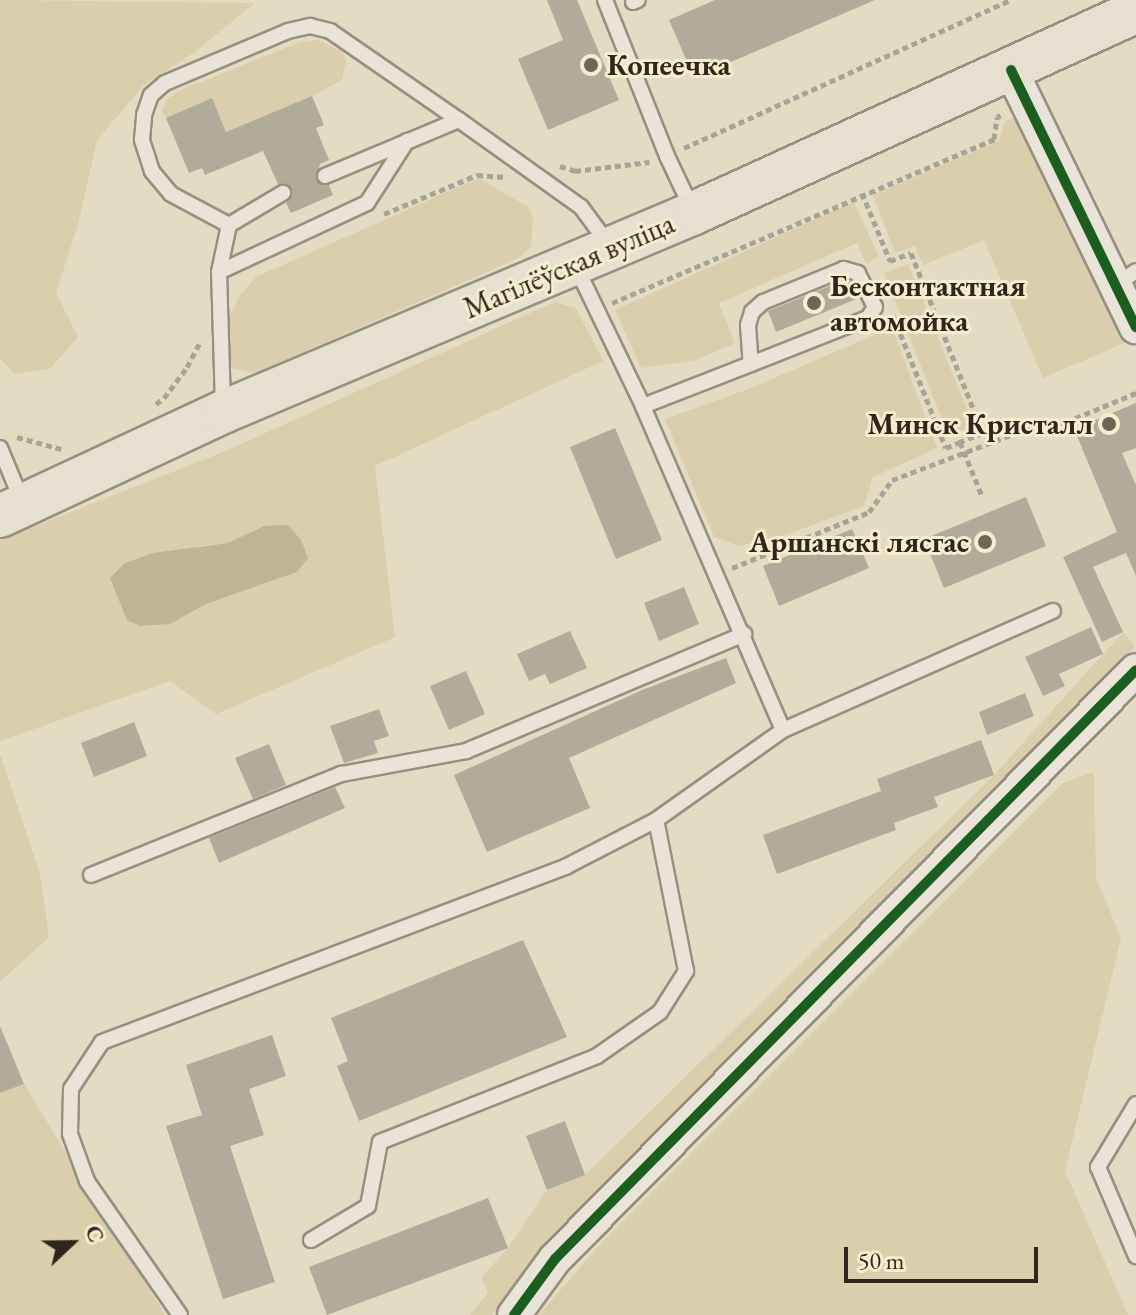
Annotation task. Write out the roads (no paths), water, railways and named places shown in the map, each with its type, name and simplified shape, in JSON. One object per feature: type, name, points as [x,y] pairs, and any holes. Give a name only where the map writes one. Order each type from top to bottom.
[{"type":"main road","name":"Магілёўская вуліца","points":[[12,511],[223,412],[694,213],[1019,86],[1136,12]]},
{"type":"street","points":[[1019,86],[1126,278],[1136,327]]},
{"type":"street","points":[[514,1315],[555,1259],[1136,670]]},
{"type":"lane","points":[[605,0],[667,156],[694,213]]},
{"type":"lane","points":[[229,225],[171,194],[152,171],[142,140],[144,115],[151,95],[165,83],[288,31],[310,26],[330,31],[353,45],[581,207],[593,257],[596,310],[643,406],[783,730]]},
{"type":"lane","points":[[325,176],[459,120]]},
{"type":"lane","points":[[219,272],[367,203],[407,141]]},
{"type":"lane","points":[[223,412],[219,272],[229,225],[283,193]]},
{"type":"lane","points":[[643,406],[751,364],[868,318],[875,307],[858,273],[844,269],[763,302],[752,312],[748,325],[751,364]]},
{"type":"lane","points":[[0,448],[12,511]]},
{"type":"lane","points":[[180,1315],[87,1181],[70,1134],[71,1089],[102,1042],[567,866],[656,820],[783,730],[1053,611]]},
{"type":"lane","points":[[91,875],[341,774],[466,751],[744,634]]},
{"type":"lane","points":[[311,1240],[368,1206],[380,1142],[597,1056],[660,1012],[686,971],[656,820]]},
{"type":"lane","points":[[1136,1104],[1098,1167],[1136,1256]]},
{"type":"place","name":"Копеечка","points":[[591,65]]},
{"type":"place","name":"Бесконтактная автомойка","points":[[814,303]]},
{"type":"place","name":"Минск Кристалл","points":[[1109,424]]},
{"type":"place","name":"Аршанскі лясгас","points":[[985,542]]}]
